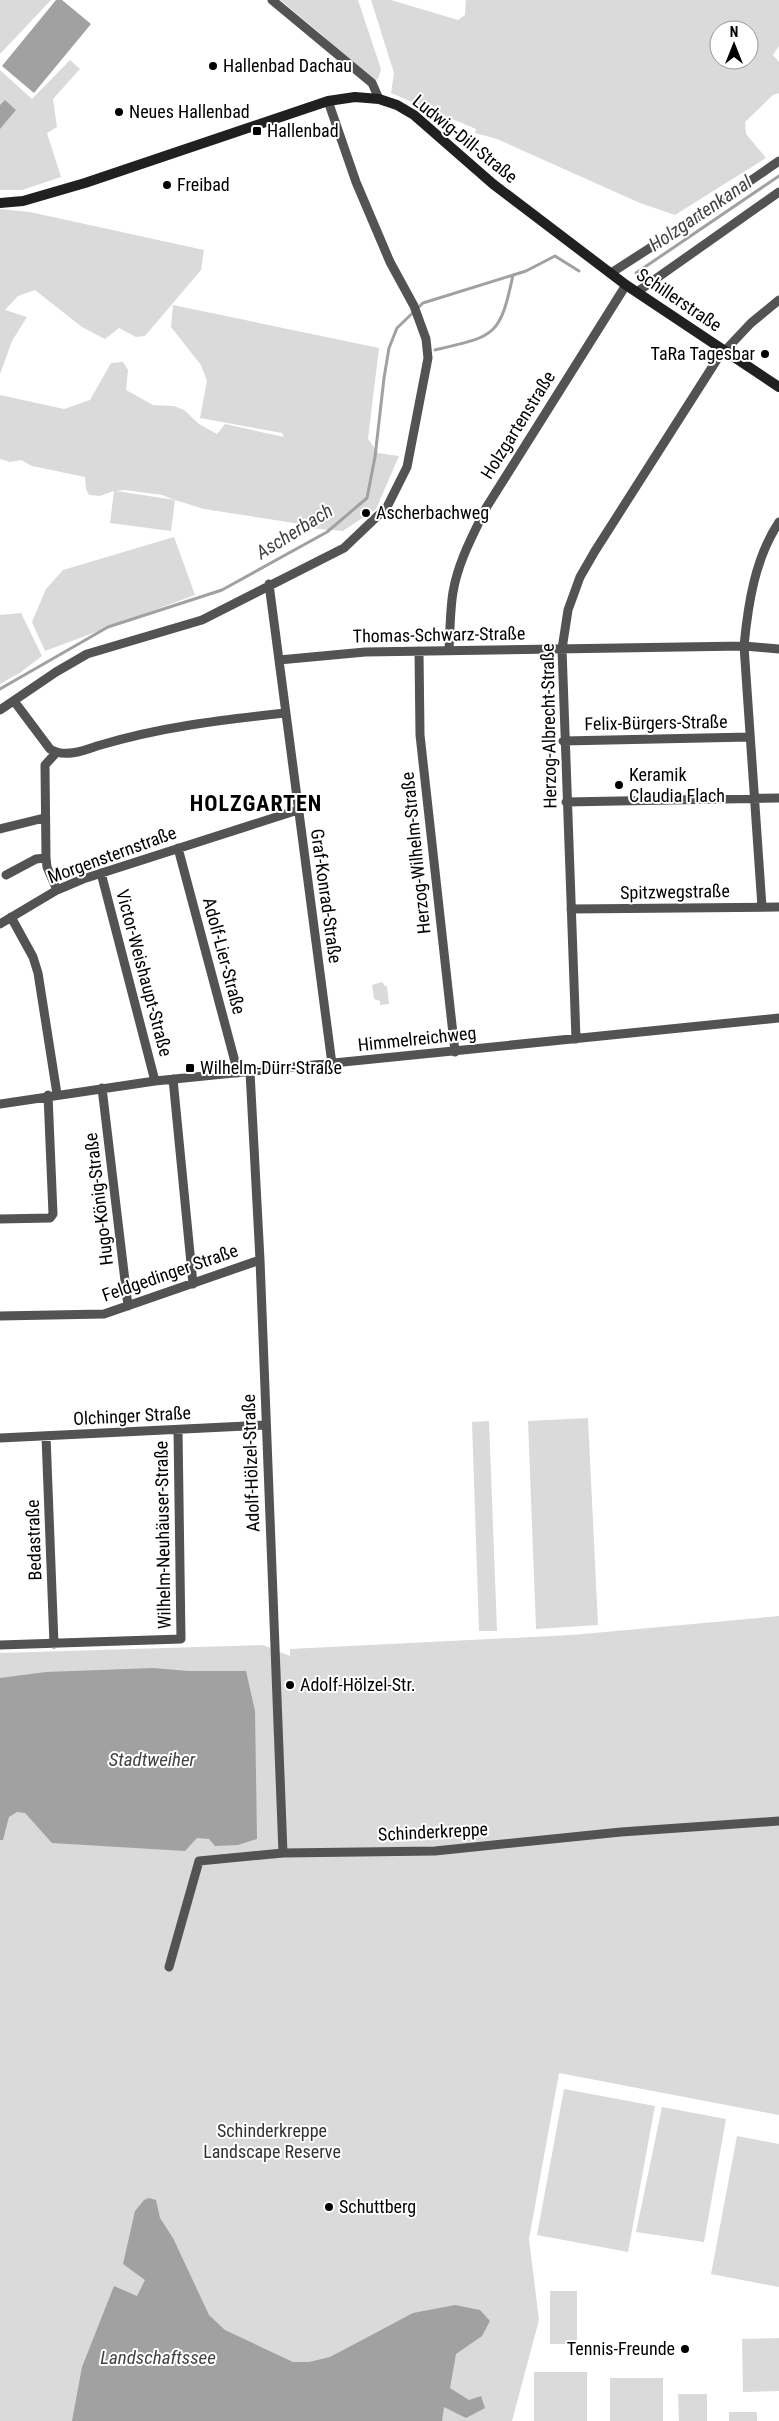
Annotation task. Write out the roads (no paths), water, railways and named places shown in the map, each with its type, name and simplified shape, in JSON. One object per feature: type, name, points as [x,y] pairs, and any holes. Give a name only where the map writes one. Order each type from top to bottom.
[{"type":"street","points":[[272,0],[372,83],[380,99]]},
{"type":"street","name":"Ludwig-Dill-Straße","points":[[0,203],[23,201],[85,182],[328,101],[355,97],[380,99],[397,105],[422,121],[493,184],[611,273]]},
{"type":"street","points":[[0,710],[56,672],[87,654],[202,620],[344,548],[387,507],[407,467],[428,358],[426,339],[414,306],[390,262],[369,213],[328,101]]},
{"type":"street","points":[[611,273],[695,219],[779,161]]},
{"type":"street","points":[[637,292],[779,192]]},
{"type":"street","name":"Schillerstraße","points":[[611,273],[626,285],[779,387]]},
{"type":"street","name":"Holzgartenstraße","points":[[449,651],[453,591],[458,571],[471,538],[486,508],[626,285]]},
{"type":"street","name":"Herzog-Albrecht-Straße","points":[[576,1039],[563,741],[562,649],[568,610],[582,572],[671,429],[725,350],[751,323],[779,300]]},
{"type":"street","points":[[762,907],[744,646],[747,612],[758,568],[768,538],[779,522]]},
{"type":"street","name":"Graf-Konrad-Straße","points":[[270,584],[285,714],[332,1064]]},
{"type":"street","name":"Thomas-Schwarz-Straße","points":[[279,660],[365,652],[744,646],[779,649]]},
{"type":"street","name":"Herzog-Wilhelm-Straße","points":[[419,651],[422,754],[455,1052]]},
{"type":"street","points":[[14,701],[50,749],[56,753],[76,753],[143,732],[285,714]]},
{"type":"street","name":"Felix-Bürgers-Straße","points":[[563,741],[750,737]]},
{"type":"street","points":[[56,753],[45,765],[44,818],[47,867],[57,890]]},
{"type":"street","points":[[566,802],[779,798]]},
{"type":"street","name":"Morgensternstraße","points":[[0,924],[57,890],[101,873],[298,810]]},
{"type":"street","points":[[0,829],[44,818]]},
{"type":"street","name":"Adolf-Lier-Straße","points":[[178,848],[238,1073]]},
{"type":"street","points":[[6,875],[36,859],[46,858]]},
{"type":"street","name":"Victor-Weishaupt-Straße","points":[[101,873],[155,1081]]},
{"type":"street","name":"Spitzwegstraße","points":[[571,909],[779,907]]},
{"type":"street","points":[[0,1218],[50,1218],[53,1214],[53,1095],[38,973],[33,957],[11,917]]},
{"type":"street","name":"Himmelreichweg","points":[[0,1104],[155,1081],[779,1018]]},
{"type":"street","name":"Adolf-Hölzel-Straße","points":[[250,1072],[260,1260],[283,1853]]},
{"type":"street","points":[[173,1080],[193,1284]]},
{"type":"street","name":"Hugo-König-Straße","points":[[102,1088],[128,1306]]},
{"type":"street","name":"Feldgedinger Straße","points":[[0,1316],[104,1314],[260,1260]]},
{"type":"street","name":"Olchinger Straße","points":[[0,1438],[266,1425]]},
{"type":"street","name":"Wilhelm-Neuhäuser-Straße","points":[[54,1644],[181,1639],[178,1430]]},
{"type":"street","name":"Bedastraße","points":[[46,1436],[54,1644]]},
{"type":"street","points":[[0,1645],[54,1644]]},
{"type":"street","name":"Schinderkreppe","points":[[169,1968],[199,1861],[283,1853],[435,1851],[621,1832],[779,1821]]},
{"type":"water","points":[[56,0],[62,0],[91,24],[34,93],[2,66]]},
{"type":"water","points":[[5,100],[16,110],[0,129],[0,105]]},
{"type":"water","name":"Stadtweiher","points":[[153,1668],[189,1671],[246,1671],[255,1711],[257,1839],[238,1845],[215,1846],[209,1839],[197,1838],[185,1851],[52,1843],[25,1813],[17,1812],[9,1817],[3,1840],[0,1840],[0,1678],[46,1672]]},
{"type":"water","name":"Landschaftssee","points":[[149,2198],[156,2200],[160,2218],[173,2238],[209,2315],[225,2330],[293,2362],[309,2362],[330,2357],[413,2313],[455,2305],[480,2310],[490,2321],[482,2336],[456,2354],[450,2388],[469,2400],[481,2396],[485,2408],[466,2418],[444,2407],[442,2421],[72,2421],[82,2367],[114,2286],[137,2296],[145,2280],[123,2264],[135,2211],[144,2200]]},
{"type":"waterway","name":"Holzgartenkanal","points":[[636,273],[779,176]]},
{"type":"waterway","name":"Ascherbach","points":[[0,689],[108,627],[222,590],[327,532],[367,498],[375,457],[389,348],[397,328],[423,303],[526,271],[555,256],[579,271]]},
{"type":"waterway","points":[[435,350],[471,341],[492,331],[504,311],[513,275]]},
{"type":"place","name":"Hallenbad Dachau","points":[[213,66]]},
{"type":"place","name":"Neues Hallenbad","points":[[119,112]]},
{"type":"place","name":"Hallenbad","points":[[257,131]]},
{"type":"place","name":"Freibad","points":[[167,185]]},
{"type":"place","name":"TaRa Tagesbar","points":[[765,354]]},
{"type":"place","name":"Ascherbachweg","points":[[366,513]]},
{"type":"place","name":"Keramik Claudia Flach","points":[[619,785]]},
{"type":"place","name":"Wilhelm-Dürr-Straße","points":[[190,1068]]},
{"type":"place","name":"Adolf-Hölzel-Str.","points":[[290,1685]]},
{"type":"place","name":"Schuttberg","points":[[329,2207]]},
{"type":"place","name":"Tennis-Freunde","points":[[685,2349]]},
{"type":"district","name":"HOLZGARTEN","points":[[256,803]]},
{"type":"park label","name":"Schinderkreppe Landscape Reserve","points":[[272,2141]]}]
